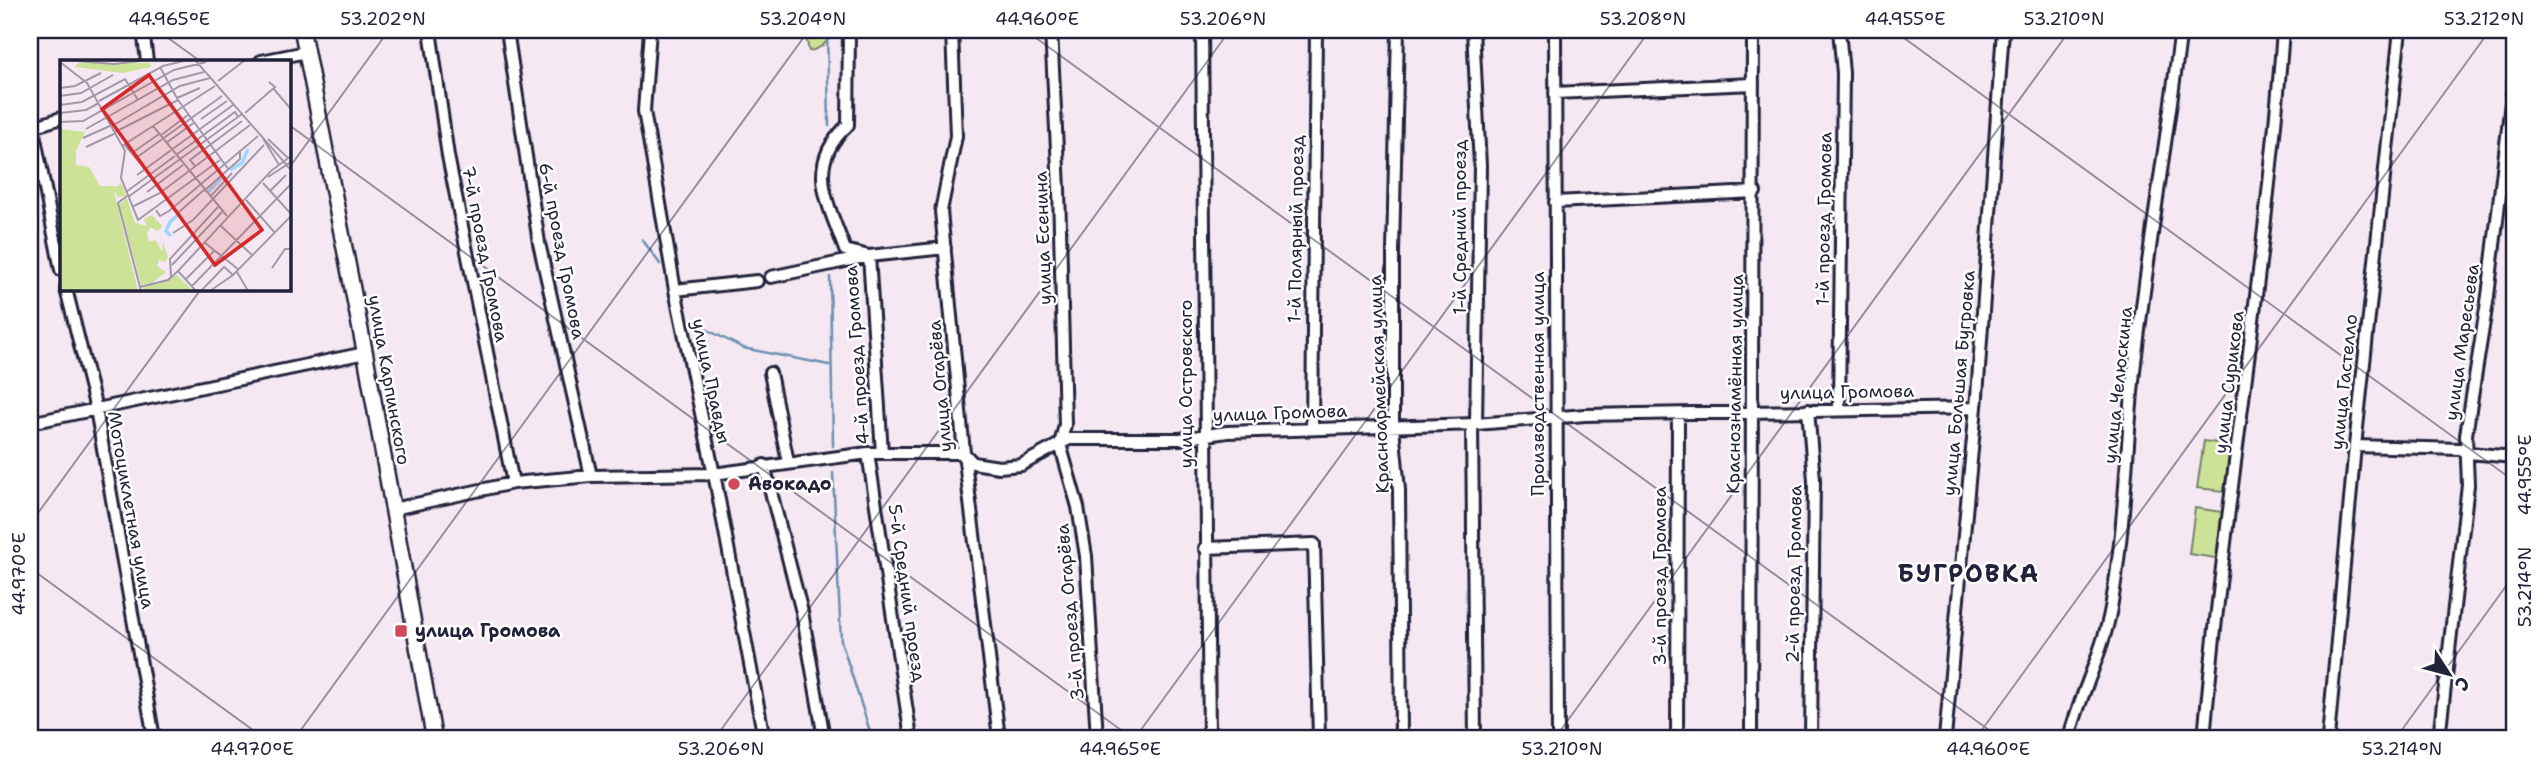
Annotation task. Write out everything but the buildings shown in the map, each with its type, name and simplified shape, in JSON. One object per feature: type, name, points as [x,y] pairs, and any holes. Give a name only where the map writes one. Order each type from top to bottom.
[{"type":"main road","name":"улица Карпинского","points":[[302,30],[365,353],[434,738]]},
{"type":"street","points":[[143,30],[147,60]]},
{"type":"street","name":"7-й проезд Громова","points":[[430,30],[448,156],[513,483]]},
{"type":"street","name":"6-й проезд Громова","points":[[507,30],[539,243],[592,476]]},
{"type":"street","name":"улица Правды","points":[[650,30],[644,111],[675,290],[764,738]]},
{"type":"street","name":"4-й проезд Громова","points":[[849,30],[848,125],[835,137],[821,164],[845,250],[869,256],[882,453]]},
{"type":"street","name":"улица Огарёва","points":[[952,30],[956,135],[942,211],[964,453],[999,738]]},
{"type":"street","name":"улица Есенина","points":[[1051,30],[1059,189],[1065,425],[1060,444]]},
{"type":"street","name":"улица Островского","points":[[1202,30],[1205,548],[1209,738]]},
{"type":"street","name":"1-й Полярный проезд","points":[[1312,429],[1316,30]]},
{"type":"street","name":"Красноармейская улица","points":[[1398,30],[1393,251],[1401,738]]},
{"type":"street","name":"1-й Средний проезд","points":[[1473,30],[1480,166],[1474,424],[1475,738]]},
{"type":"street","name":"Производственная улица","points":[[1555,30],[1555,419],[1559,738]]},
{"type":"street","name":"Краснознамённая улица","points":[[1751,738],[1754,30]]},
{"type":"street","name":"1-й проезд Громова","points":[[1839,30],[1843,97],[1839,408]]},
{"type":"street","name":"улица Большая Бугровка","points":[[1945,738],[1976,408],[2003,30]]},
{"type":"street","name":"улица Челюскина","points":[[2069,738],[2089,673],[2099,654],[2111,610],[2123,516],[2134,373],[2181,30]]},
{"type":"street","name":"улица Сурикова","points":[[2204,738],[2220,584],[2274,161],[2284,30]]},
{"type":"street","name":"улица Гастелло","points":[[2328,738],[2355,446],[2400,30]]},
{"type":"street","points":[[266,60],[306,52]]},
{"type":"street","name":"улица Маресьева","points":[[2439,738],[2469,453],[2466,435],[2488,296],[2514,77]]},
{"type":"street","points":[[1555,93],[1753,83]]},
{"type":"street","points":[[30,113],[60,265]]},
{"type":"street","points":[[31,127],[60,118]]},
{"type":"street","points":[[1555,202],[1755,192]]},
{"type":"street","points":[[771,277],[869,256],[945,248]]},
{"type":"street","points":[[675,290],[757,281]]},
{"type":"street","name":"Мотоциклетная улица","points":[[66,290],[96,410],[155,738]]},
{"type":"street","points":[[30,423],[365,353]]},
{"type":"street","points":[[770,373],[788,461]]},
{"type":"street","name":"улица Громова","points":[[393,509],[513,483],[592,476],[713,474],[788,461],[868,453],[964,453],[973,463],[1010,467],[1034,460],[1069,439],[1180,439],[1204,434],[1839,408],[1976,408]]},
{"type":"street","name":"2-й проезд Громова","points":[[1808,410],[1814,480],[1811,738]]},
{"type":"street","name":"3-й проезд Громова","points":[[1677,738],[1678,414]]},
{"type":"street","name":"3-й проезд Огарёва","points":[[1060,444],[1078,507],[1086,556],[1097,738]]},
{"type":"street","points":[[2355,446],[2460,449],[2469,453],[2514,457]]},
{"type":"street","name":"5-й Средний проезд","points":[[868,453],[911,738]]},
{"type":"street","points":[[764,465],[802,612],[824,738]]},
{"type":"street","points":[[1205,548],[1314,544],[1319,738]]},
{"type":"green space","points":[[811,30],[833,30],[824,44],[809,51],[806,36]]},
{"type":"green space","points":[[2204,441],[2231,445],[2224,491],[2197,488]]},
{"type":"green space","points":[[2195,508],[2222,512],[2216,558],[2189,554]]},
{"type":"waterway","points":[[827,30],[829,126]]},
{"type":"waterway","points":[[642,239],[660,264]]},
{"type":"waterway","points":[[830,277],[833,446]]},
{"type":"waterway","points":[[686,324],[700,326],[743,348],[829,365]]},
{"type":"waterway","points":[[833,473],[841,641],[872,738]]},
{"type":"place","name":"Авокадо","points":[[734,484]]},
{"type":"place","name":"улица Громова","points":[[401,631]]},
{"type":"district","name":"БУГРОВКА","points":[[1969,574]]}]
